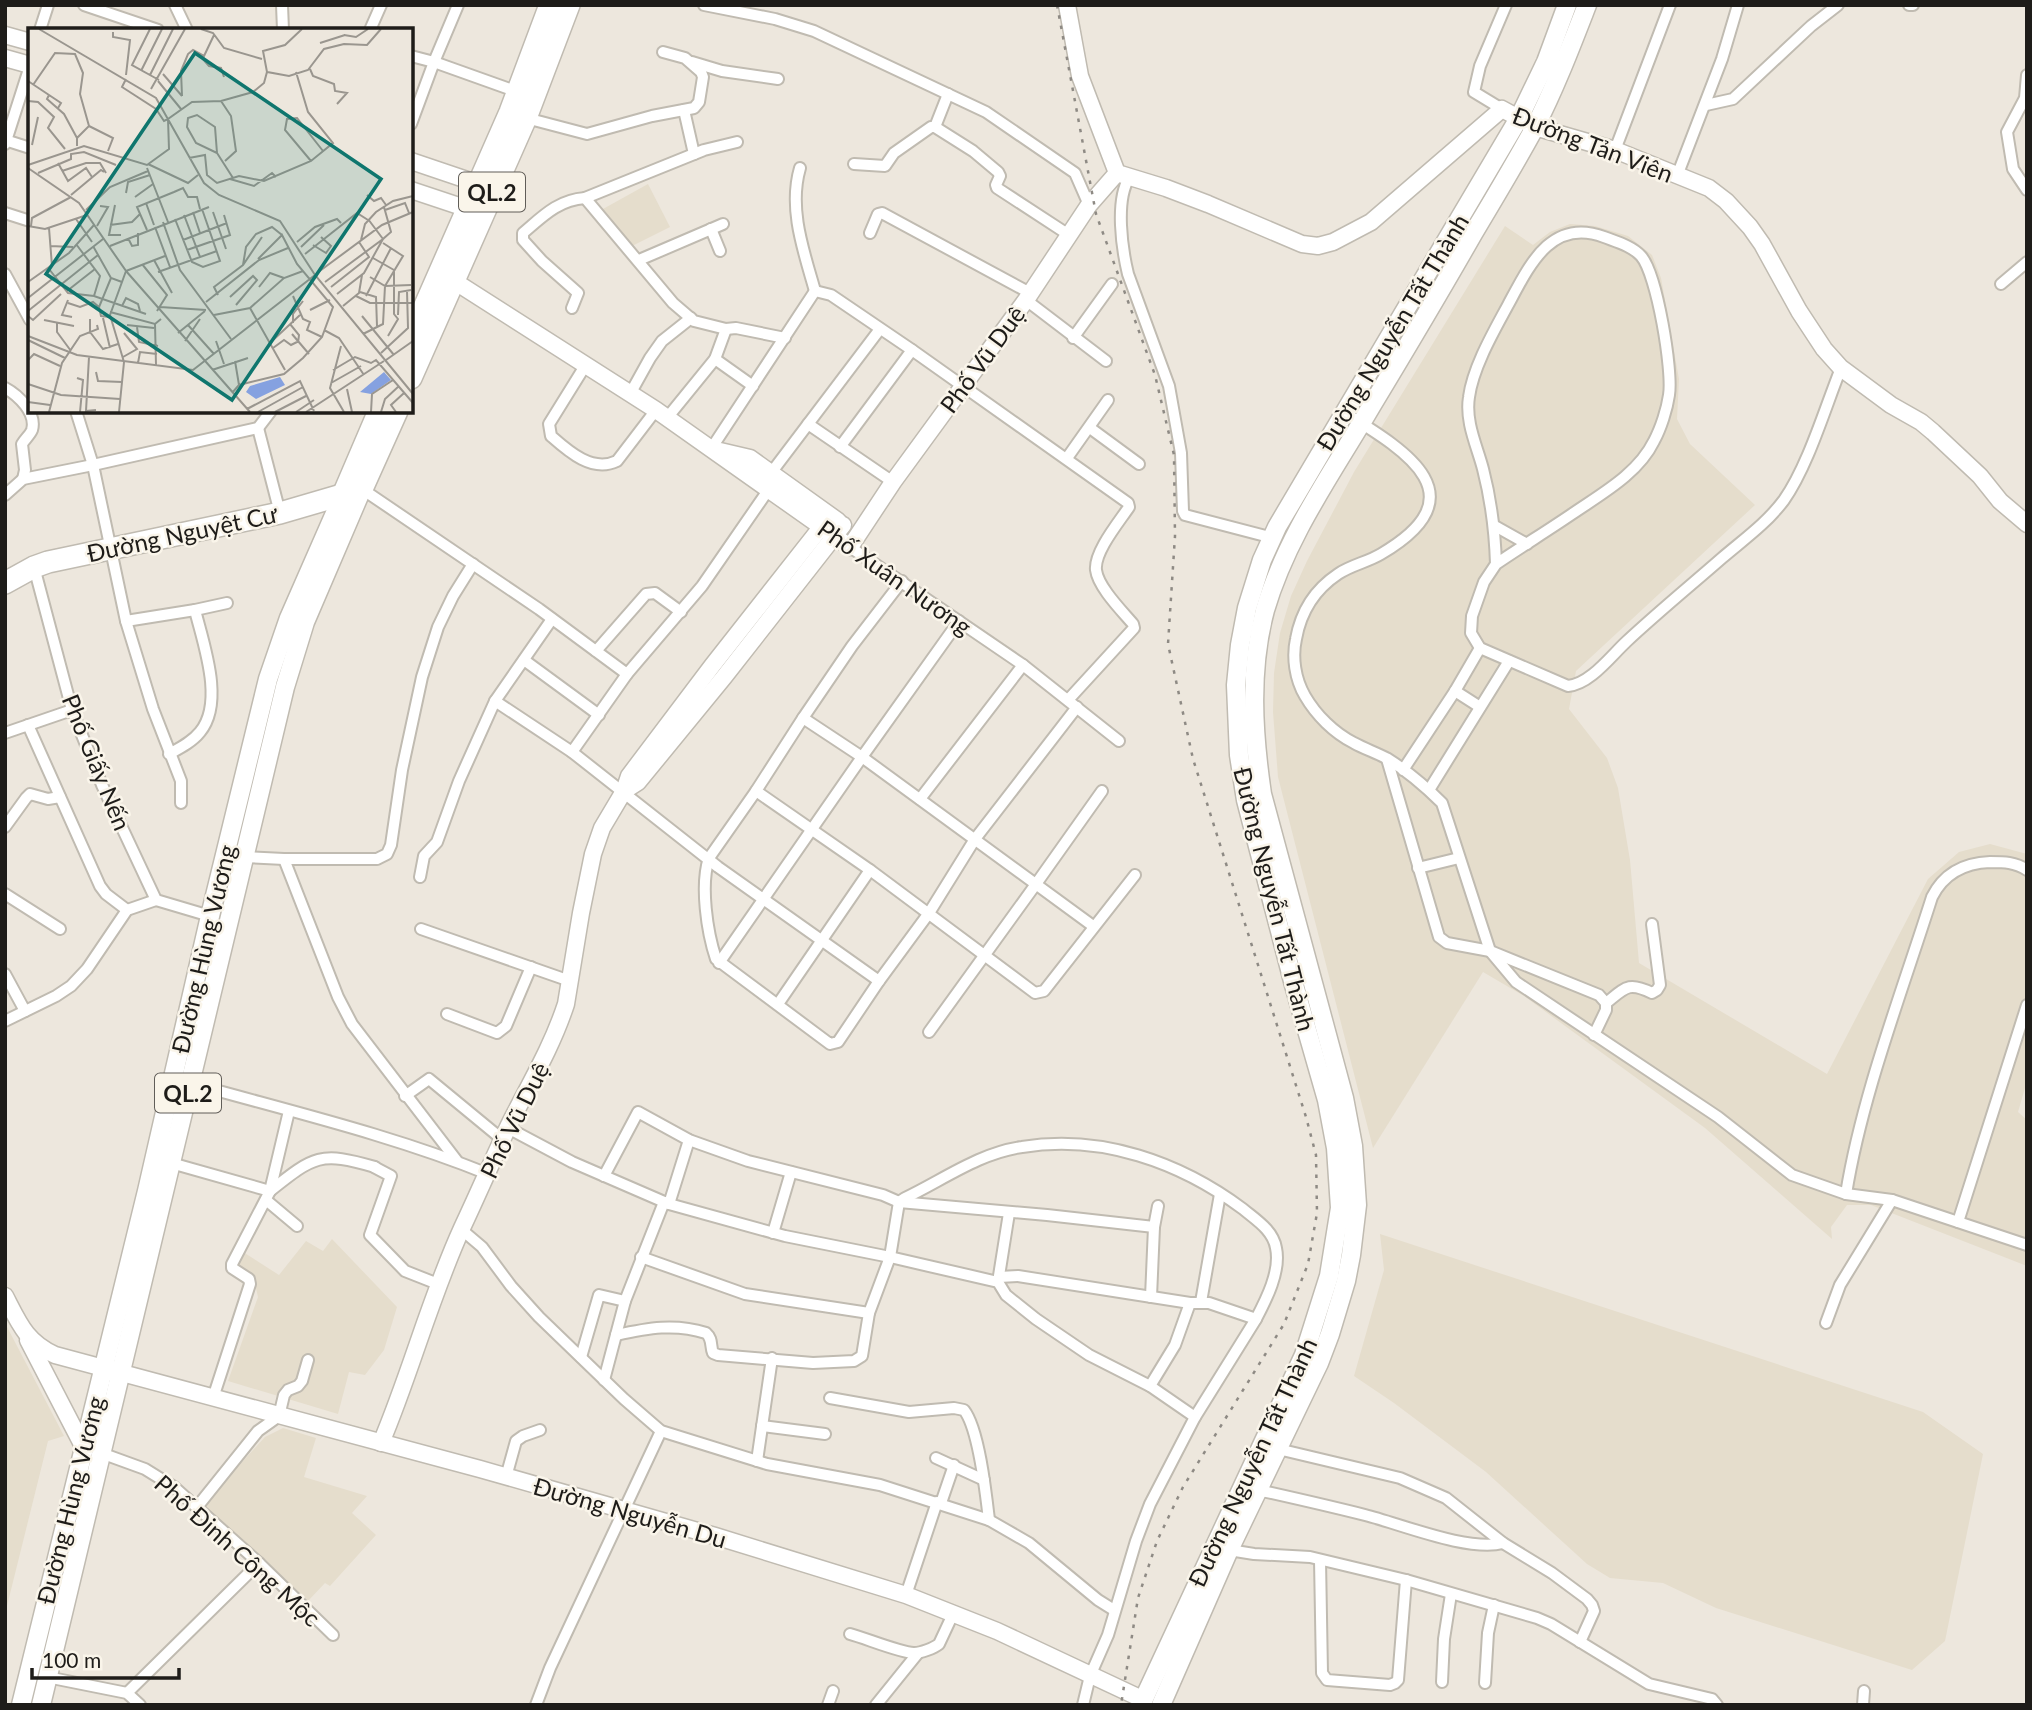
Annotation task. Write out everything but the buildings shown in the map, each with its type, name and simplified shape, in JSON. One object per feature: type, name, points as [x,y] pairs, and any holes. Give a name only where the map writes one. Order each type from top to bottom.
[{"type":"highway","name":"QL.2","points":[[413,333],[518,92],[550,5]]},
{"type":"highway","name":"QL.2","points":[[413,373],[526,118],[569,5]]},
{"type":"highway","name":"Đường Hùng Vương","points":[[353,492],[378,413]]},
{"type":"highway","name":"Đường Hùng Vương","points":[[353,492],[396,413]]},
{"type":"highway","name":"Đường Nguyệt Cư","points":[[5,583],[48,562],[280,513],[353,492]]},
{"type":"main road","name":"Đường Nguyễn Tất Thành","points":[[1161,1705],[1222,1546],[1304,1355],[1329,1276],[1340,1208],[1336,1148],[1327,1100],[1246,800],[1256,651],[1265,612],[1279,568],[1303,518],[1362,423],[1527,122],[1567,5]]},
{"type":"main road","name":"Đường Nguyễn Tất Thành","points":[[1141,1702],[1222,1546],[1258,1490],[1319,1363],[1346,1281],[1357,1205],[1353,1146],[1344,1098],[1262,794],[1248,756],[1236,685],[1247,608],[1262,560],[1292,501],[1562,69],[1587,5]]},
{"type":"main road","name":"Đường Hùng Vương","points":[[41,1705],[285,687],[305,622],[353,492]]},
{"type":"main road","name":"Đường Hùng Vương","points":[[21,1705],[147,1191],[268,679],[289,618],[353,492]]},
{"type":"main road","points":[[208,924],[225,936]]},
{"type":"street","points":[[41,28],[48,5]]},
{"type":"street","points":[[85,5],[152,28]]},
{"type":"street","points":[[175,5],[186,28]]},
{"type":"street","points":[[282,5],[283,28]]},
{"type":"street","points":[[371,28],[381,5]]},
{"type":"street","points":[[413,119],[458,5]]},
{"type":"street","points":[[704,5],[775,19],[814,31],[995,117],[1075,173],[1089,205]]},
{"type":"street","points":[[1067,5],[1080,76],[1123,176],[1124,256],[1128,274],[1169,386],[1180,446],[1183,511],[1185,515],[1273,538]]},
{"type":"street","points":[[1502,108],[1474,92],[1480,66],[1506,5]]},
{"type":"street","points":[[1615,150],[1670,5]]},
{"type":"street","points":[[1677,176],[1706,105],[1738,5]]},
{"type":"street","points":[[1706,105],[1733,99],[1745,90],[1811,26],[1838,5]]},
{"type":"street","points":[[5,35],[28,42]]},
{"type":"street","points":[[526,118],[587,134],[698,106],[703,77],[701,72],[685,58],[663,52]]},
{"type":"street","points":[[413,57],[434,62],[518,92]]},
{"type":"street","points":[[5,58],[28,65]]},
{"type":"street","points":[[690,62],[722,71],[778,79]]},
{"type":"street","points":[[28,72],[6,141],[28,147]]},
{"type":"street","points":[[2027,75],[2025,98],[2007,132],[2013,169],[2027,190]]},
{"type":"street","points":[[934,127],[948,94]]},
{"type":"street","name":"Đường Tản Viên","points":[[1123,176],[1166,188],[1302,244],[1318,246],[1333,242],[1371,222],[1502,108],[1527,122],[1615,150],[1709,188],[1726,201],[1762,244],[1799,311],[1841,368],[1933,432],[1980,476],[2000,501],[2027,524]]},
{"type":"street","points":[[684,110],[694,154]]},
{"type":"street","points":[[854,164],[885,166],[899,149],[934,127],[973,151],[998,172],[998,188],[1069,235]]},
{"type":"street","points":[[572,308],[578,293],[542,261],[523,240],[523,233],[554,207],[572,199],[585,198],[694,154],[737,142]]},
{"type":"street","points":[[413,162],[479,184]]},
{"type":"street","points":[[711,449],[816,291],[798,228],[796,181],[800,169]]},
{"type":"street","name":"Phố Vũ Duệ","points":[[854,541],[893,482],[1028,296],[1089,205],[1123,176]]},
{"type":"street","points":[[413,191],[468,209]]},
{"type":"street","points":[[585,198],[673,303],[691,318],[707,325],[785,338]]},
{"type":"street","points":[[5,213],[28,220]]},
{"type":"street","points":[[870,233],[878,214],[882,213],[1028,296],[1073,338],[1106,361]]},
{"type":"street","points":[[639,260],[723,224]]},
{"type":"street","points":[[711,229],[720,251]]},
{"type":"street","points":[[1496,564],[1495,526],[1484,471],[1468,414],[1469,394],[1484,352],[1530,264],[1554,239],[1576,231],[1593,232],[1627,245],[1642,257],[1652,277],[1670,366],[1669,396],[1654,442],[1635,467],[1608,489],[1496,564],[1484,582],[1472,616],[1471,633],[1480,648],[1568,686],[1576,685],[1590,676],[1652,617],[1772,514],[1785,498],[1807,457],[1841,368]]},
{"type":"street","points":[[2001,284],[2027,262]]},
{"type":"street","points":[[5,274],[28,316]]},
{"type":"street","name":"Phố Xuân Nương","points":[[454,281],[662,414],[711,449],[746,456],[770,481],[854,541],[902,581],[1023,665],[1119,741]]},
{"type":"street","points":[[1073,338],[1112,285]]},
{"type":"street","points":[[816,291],[831,295],[912,349],[1128,503],[1129,507],[1101,549],[1096,569],[1099,580],[1134,628],[1072,704],[975,839],[929,914],[838,1042],[830,1044],[716,959],[705,901],[705,870],[709,858],[852,646],[902,581]]},
{"type":"street","points":[[630,394],[662,341],[691,318]]},
{"type":"street","points":[[585,366],[549,424],[551,436],[575,457],[609,465],[617,461],[715,359],[726,329]]},
{"type":"street","points":[[572,752],[627,674],[702,586],[808,424],[880,329]]},
{"type":"street","points":[[840,447],[912,349]]},
{"type":"street","points":[[715,359],[753,386]]},
{"type":"street","points":[[5,388],[23,401],[28,411]]},
{"type":"street","points":[[1067,458],[1108,400]]},
{"type":"street","points":[[23,479],[22,444],[33,426],[29,413]]},
{"type":"street","points":[[77,413],[93,465],[126,621],[153,709],[181,781],[181,803]]},
{"type":"street","points":[[5,495],[23,479],[258,428],[269,413]]},
{"type":"street","points":[[1345,413],[1378,433],[1416,463],[1426,477],[1431,493],[1421,523],[1383,553],[1336,575],[1316,593],[1299,620],[1294,645],[1295,673],[1304,694],[1320,718],[1350,742],[1387,759],[1403,770],[1441,803],[1490,951],[1516,982],[1718,1117],[1792,1175],[1846,1194],[1892,1200],[2027,1245]]},
{"type":"street","points":[[808,424],[893,482]]},
{"type":"street","points":[[258,428],[280,513]]},
{"type":"street","points":[[1090,428],[1139,464]]},
{"type":"street","points":[[353,492],[473,565],[627,674]]},
{"type":"street","name":"Phố Vũ Duệ","points":[[380,1443],[401,1392],[438,1284],[566,1004],[593,854],[602,828],[624,791],[638,782],[832,526]]},
{"type":"street","points":[[1495,526],[1527,544]]},
{"type":"street","points":[[244,857],[377,859],[387,854],[391,845],[402,770],[422,677],[438,627],[453,596],[473,565]]},
{"type":"street","name":"Phố Giấy Nến","points":[[34,567],[72,710],[156,900]]},
{"type":"street","points":[[596,651],[646,594],[655,593],[681,612]]},
{"type":"street","points":[[126,621],[227,603]]},
{"type":"street","points":[[169,754],[192,741],[203,729],[209,711],[212,692],[210,669],[195,610]]},
{"type":"street","points":[[420,877],[424,856],[437,842],[458,782],[495,701],[552,620]]},
{"type":"street","points":[[719,963],[959,621]]},
{"type":"street","points":[[1403,770],[1480,648]]},
{"type":"street","points":[[524,660],[599,715]]},
{"type":"street","points":[[1429,790],[1509,661]]},
{"type":"street","points":[[920,799],[1023,665]]},
{"type":"street","points":[[1455,691],[1480,707]]},
{"type":"street","points":[[495,701],[572,752],[718,867],[879,981]]},
{"type":"street","points":[[5,733],[72,710]]},
{"type":"street","points":[[803,718],[862,757],[1093,926]]},
{"type":"street","points":[[28,725],[100,886],[127,910]]},
{"type":"street","points":[[1387,759],[1439,937],[1447,943],[1490,951],[1599,995],[1606,1003],[1606,1010],[1594,1035]]},
{"type":"street","points":[[756,791],[870,870],[1035,993],[1044,991],[1135,875]]},
{"type":"street","points":[[929,1032],[1102,791]]},
{"type":"street","points":[[5,827],[30,794],[48,799],[60,797]]},
{"type":"street","points":[[1418,867],[1459,858]]},
{"type":"street","points":[[284,859],[352,1024],[457,1161]]},
{"type":"street","points":[[1846,1194],[1874,1077],[1938,885],[1957,869],[1975,863],[2008,862],[2027,870]]},
{"type":"street","points":[[778,1004],[870,870]]},
{"type":"street","points":[[5,894],[61,929]]},
{"type":"street","points":[[5,1021],[71,986],[88,969],[127,910],[156,900],[208,924]]},
{"type":"street","points":[[1606,1003],[1632,987],[1638,986],[1652,993],[1660,985],[1652,924]]},
{"type":"street","points":[[421,929],[570,981]]},
{"type":"street","points":[[447,1014],[497,1033],[502,1031],[531,967]]},
{"type":"street","points":[[5,974],[25,1011]]},
{"type":"street","points":[[1958,1222],[2027,1005]]},
{"type":"street","points":[[405,1096],[429,1079],[505,1134],[667,1203],[774,1233],[998,1280],[1018,1276],[1196,1303],[1256,1319]]},
{"type":"street","points":[[190,1083],[457,1161],[488,1174]]},
{"type":"street","points":[[213,1398],[250,1284],[249,1279],[232,1268],[232,1264],[268,1195],[289,1111]]},
{"type":"street","points":[[604,1176],[639,1112],[689,1140],[748,1161],[883,1195],[899,1202],[1154,1227]]},
{"type":"street","points":[[604,1380],[625,1301],[641,1257],[667,1203],[689,1140]]},
{"type":"street","points":[[899,1202],[979,1160],[1014,1149],[1048,1144],[1083,1145],[1151,1158],[1182,1171],[1265,1226],[1276,1246],[1277,1258],[1269,1295],[1195,1417],[1150,1504],[1108,1635],[1090,1676],[1083,1705]]},
{"type":"street","points":[[268,1195],[303,1165],[326,1157],[374,1167],[391,1176],[370,1235],[404,1271],[438,1284]]},
{"type":"street","points":[[172,1163],[268,1195],[297,1226]]},
{"type":"street","points":[[774,1233],[791,1172]]},
{"type":"street","points":[[1150,1386],[1196,1303],[1220,1194]]},
{"type":"street","points":[[1826,1323],[1840,1285],[1892,1200]]},
{"type":"street","points":[[616,1335],[662,1326],[692,1328],[709,1336],[713,1353],[813,1363],[858,1361],[862,1356],[869,1313],[890,1257],[899,1202]]},
{"type":"street","points":[[1151,1297],[1154,1227],[1158,1206]]},
{"type":"street","points":[[1009,1213],[998,1280],[1006,1295],[1089,1355],[1150,1386],[1195,1417]]},
{"type":"street","points":[[461,1230],[482,1247],[526,1303],[604,1380],[661,1431],[757,1461],[880,1485],[989,1520],[1029,1543],[1114,1611]]},
{"type":"street","points":[[641,1257],[745,1294],[869,1313]]},
{"type":"street","points":[[581,1357],[599,1295],[625,1301]]},
{"type":"street","points":[[5,1296],[83,1446]]},
{"type":"street","points":[[25,1335],[55,1355],[138,1378]]},
{"type":"street","points":[[757,1461],[772,1358]]},
{"type":"street","points":[[197,1507],[258,1431],[279,1416],[284,1395],[302,1381],[308,1360]]},
{"type":"street","points":[[121,1373],[138,1378]]},
{"type":"street","name":"Đường Nguyễn Du","points":[[138,1378],[715,1536],[906,1595],[997,1631],[1141,1702]]},
{"type":"street","points":[[830,1398],[909,1412],[961,1408],[971,1422],[984,1480],[989,1520]]},
{"type":"street","points":[[762,1426],[824,1434]]},
{"type":"street","points":[[506,1477],[516,1441],[540,1430]]},
{"type":"street","points":[[536,1705],[550,1668],[661,1431]]},
{"type":"street","points":[[1278,1449],[1399,1478],[1446,1498],[1503,1543],[1552,1573],[1592,1605],[1594,1611],[1580,1642]]},
{"type":"street","name":"Phố Đinh Công Mộc","points":[[101,1453],[160,1477],[260,1563],[333,1635]]},
{"type":"street","points":[[936,1458],[984,1480]]},
{"type":"street","points":[[906,1595],[954,1465]]},
{"type":"street","points":[[1258,1490],[1366,1515],[1462,1542],[1494,1545],[1503,1543]]},
{"type":"street","points":[[1222,1546],[1254,1554],[1310,1557],[1494,1605],[1551,1624],[1649,1684],[1712,1699],[1717,1705]]},
{"type":"street","points":[[1320,1560],[1322,1673],[1327,1680],[1390,1685],[1398,1679],[1406,1580]]},
{"type":"street","points":[[127,1693],[260,1563]]},
{"type":"street","points":[[1442,1682],[1444,1640],[1451,1594]]},
{"type":"street","points":[[1485,1683],[1488,1633],[1494,1605]]},
{"type":"street","points":[[876,1705],[918,1653],[937,1647],[953,1614]]},
{"type":"street","points":[[850,1634],[918,1653]]},
{"type":"street","points":[[47,1677],[127,1693],[139,1705]]},
{"type":"street","points":[[1863,1705],[1864,1690]]},
{"type":"street","points":[[828,1705],[833,1691]]},
{"type":"shaded area","points":[[648,184],[670,227],[632,246],[603,209]]},
{"type":"shaded area","points":[[1570,224],[1595,226],[1628,236],[1652,255],[1661,278],[1679,379],[1677,419],[1690,444],[1755,505],[1576,671],[1569,709],[1607,758],[1618,788],[1630,860],[1639,963],[1827,1074],[1928,879],[1959,852],[1990,844],[2027,854],[2027,1081],[2018,1112],[2027,1120],[2027,1266],[1871,1205],[1847,1205],[1831,1227],[1832,1239],[1705,1128],[1524,996],[1483,972],[1373,1148],[1278,777],[1273,712],[1274,673],[1280,633],[1291,596],[1307,561],[1354,472],[1505,226],[1533,245],[1550,232]]},
{"type":"shaded area","points":[[1380,1234],[1923,1412],[1983,1454],[1945,1641],[1912,1670],[1716,1608],[1663,1583],[1610,1578],[1587,1564],[1486,1472],[1354,1376],[1384,1270]]},
{"type":"shaded area","points":[[332,1239],[397,1307],[384,1350],[365,1375],[349,1372],[338,1414],[228,1381],[258,1297],[255,1284],[236,1264],[240,1250],[279,1275],[306,1241],[323,1251]]},
{"type":"shaded area","points":[[5,1323],[64,1436],[48,1441],[5,1614]]},
{"type":"shaded area","points":[[283,1428],[316,1438],[304,1477],[367,1496],[352,1513],[376,1535],[330,1586],[325,1583],[308,1601],[203,1505],[265,1437]]},
{"type":"railway","points":[[1057,5],[1096,214],[1155,375],[1174,455],[1175,536],[1168,644],[1193,759],[1316,1155],[1317,1213],[1308,1264],[1284,1324],[1183,1487],[1157,1541],[1138,1598],[1121,1705]]}]
